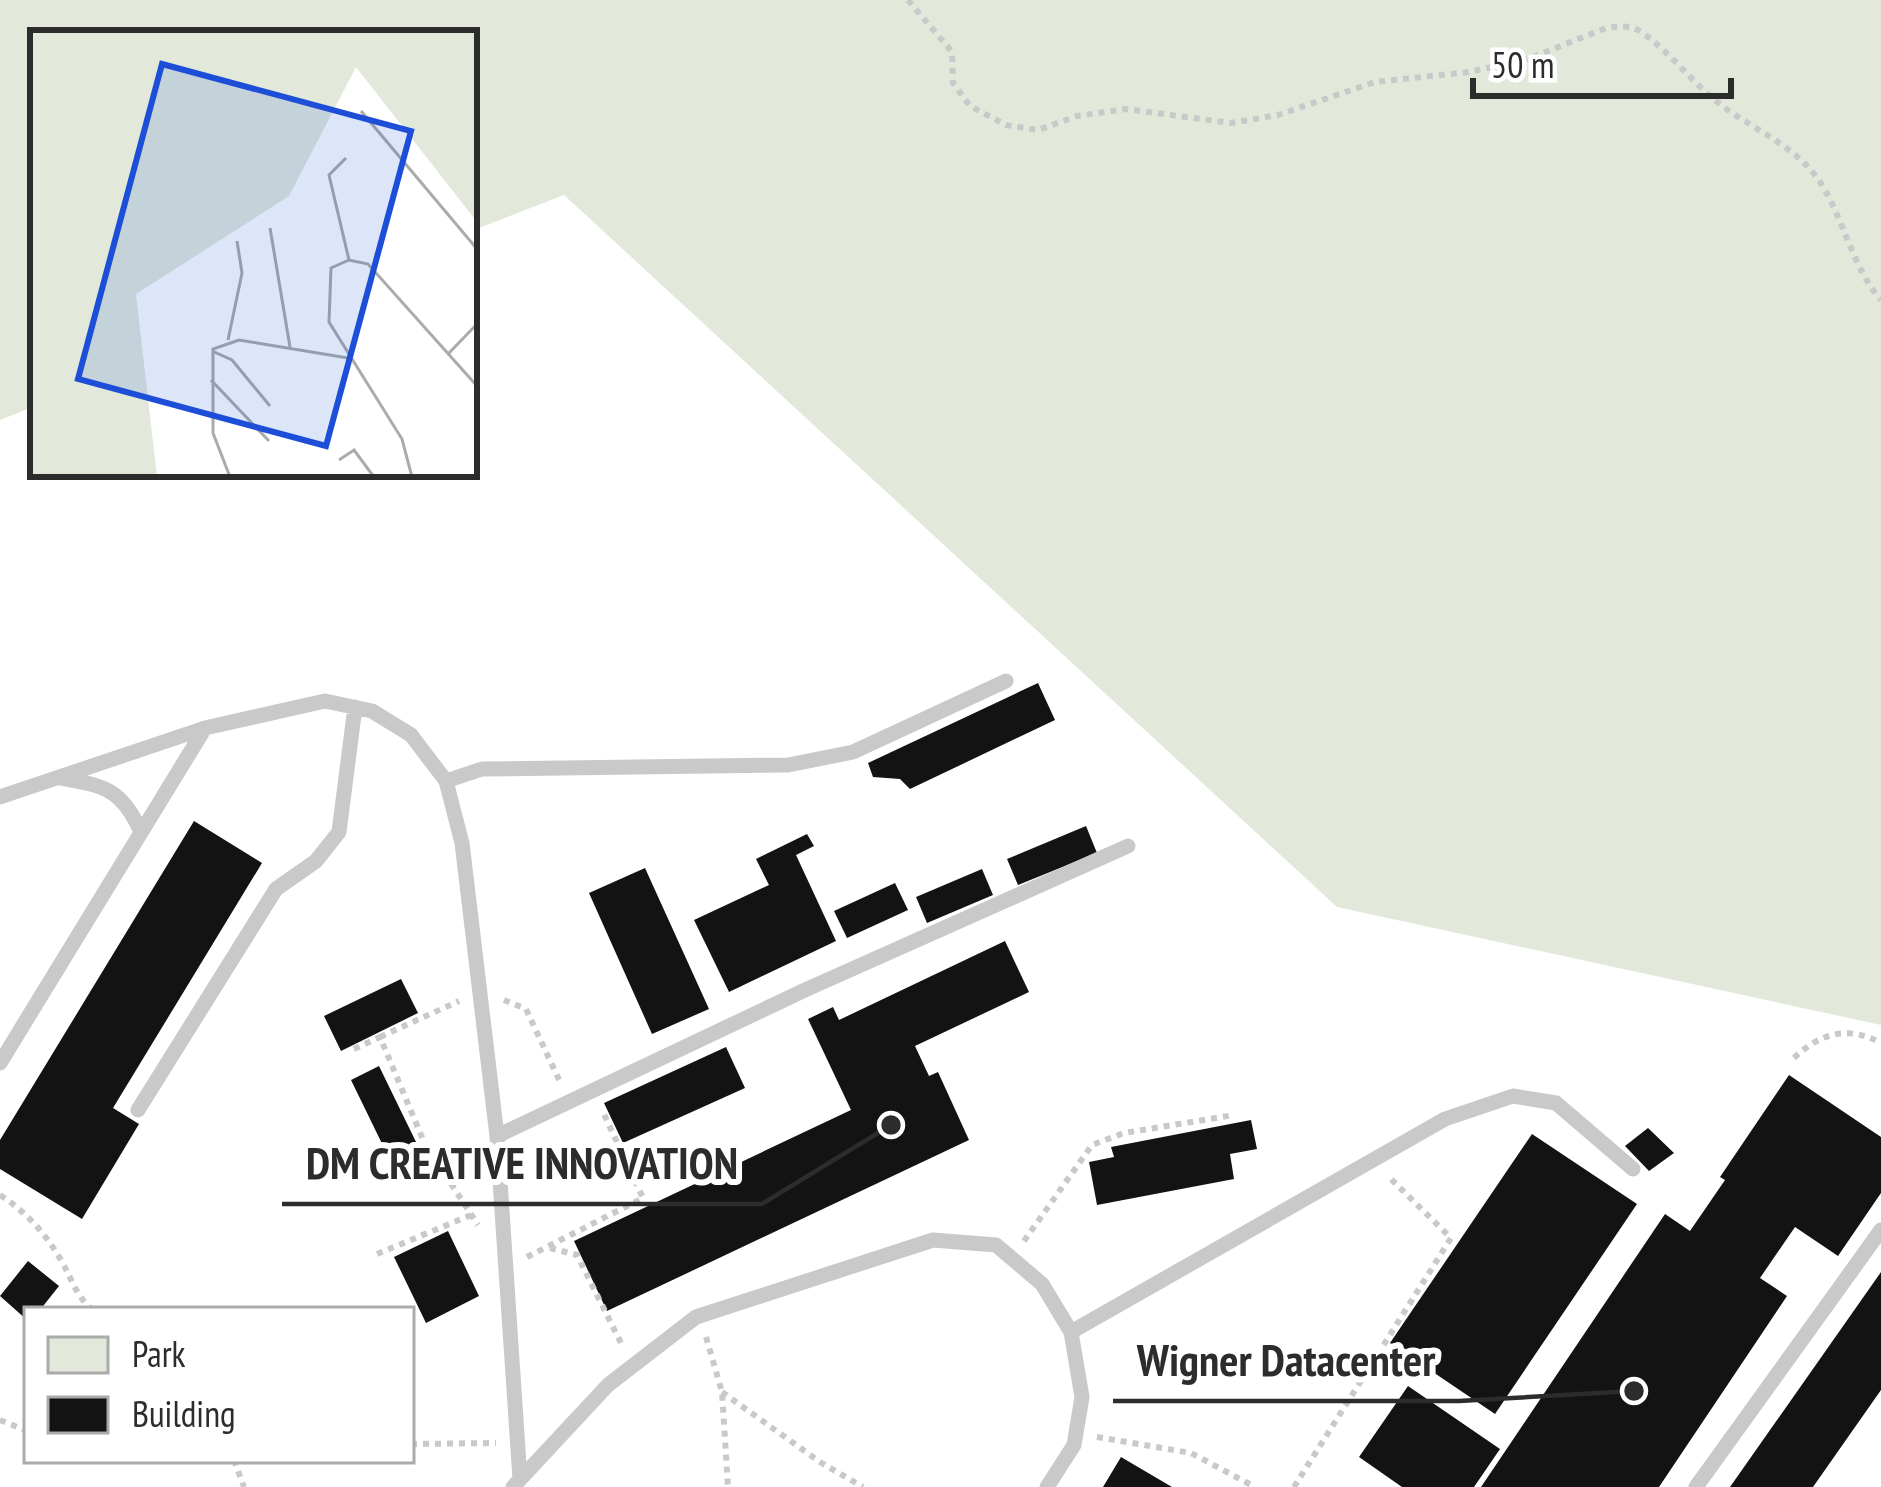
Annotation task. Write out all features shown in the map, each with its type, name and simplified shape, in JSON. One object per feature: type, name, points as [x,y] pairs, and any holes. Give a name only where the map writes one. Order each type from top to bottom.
[{"type":"lane","points":[[446,781],[482,769],[788,765],[835,758],[1006,681]]},
{"type":"lane","points":[[0,797],[205,728],[325,701],[372,711],[411,735],[446,781],[462,843],[497,1136],[518,1442],[516,1483]]},
{"type":"lane","points":[[138,1110],[276,889],[316,861],[339,832],[356,707]]},
{"type":"lane","points":[[0,1063],[205,728]]},
{"type":"lane","points":[[58,777],[102,786],[129,805],[141,832]]},
{"type":"lane","points":[[497,1136],[805,990],[1128,846]]},
{"type":"lane","points":[[1071,1332],[1445,1119],[1513,1096],[1556,1103],[1633,1168]]},
{"type":"lane","points":[[1696,1487],[1881,1230]]},
{"type":"lane","points":[[516,1483],[608,1385],[696,1317],[933,1240],[996,1245],[1042,1284],[1071,1332],[1082,1397],[1074,1445],[1047,1487]]},
{"type":"path","points":[[908,0],[952,52],[953,83],[970,106],[1006,125],[1039,130],[1077,116],[1126,109],[1231,123],[1278,115],[1375,82],[1469,72],[1528,59],[1606,28],[1639,30],[1717,102],[1792,152],[1817,178],[1845,230],[1865,283],[1881,301]]},
{"type":"path","points":[[380,1037],[481,990],[526,1009],[569,1102]]},
{"type":"path","points":[[1794,1058],[1806,1046],[1833,1034],[1863,1033],[1881,1043]]},
{"type":"path","points":[[1011,1258],[1092,1145],[1124,1133],[1234,1114]]},
{"type":"path","points":[[1294,1487],[1451,1238],[1372,1160]]},
{"type":"path","points":[[0,1196],[24,1211],[64,1265],[74,1293],[89,1307]]},
{"type":"path","points":[[377,1254],[471,1215]]},
{"type":"path","points":[[547,1247],[578,1255],[633,1366]]},
{"type":"path","points":[[696,1317],[712,1349],[722,1392],[728,1487]]},
{"type":"path","points":[[722,1392],[863,1487]]},
{"type":"path","points":[[1076,1434],[1191,1453],[1255,1487]]},
{"type":"path","points":[[414,1444],[518,1442]]},
{"type":"green space","points":[[0,0],[1881,0],[1881,1025],[1337,907],[564,195],[477,229],[477,30],[30,30],[30,408],[0,420]]},
{"type":"building","points":[[1038,683],[1055,720],[910,789],[900,779],[873,777],[868,763]]},
{"type":"building","points":[[194,821],[262,863],[113,1108],[139,1124],[82,1219],[0,1169],[0,1140]]},
{"type":"building","points":[[1086,826],[1097,853],[1018,885],[1007,859]]},
{"type":"building","points":[[807,834],[814,846],[796,855],[836,941],[729,992],[694,920],[769,885],[756,859]]},
{"type":"building","points":[[645,868],[709,1009],[652,1034],[589,893]]},
{"type":"building","points":[[982,869],[993,895],[927,923],[916,897]]},
{"type":"building","points":[[895,883],[908,910],[847,938],[834,911]]},
{"type":"building","points":[[1005,941],[1029,992],[915,1046],[929,1076],[938,1072],[969,1140],[607,1311],[574,1241],[851,1110],[808,1019],[833,1007],[839,1020]]},
{"type":"building","points":[[401,979],[418,1013],[341,1051],[324,1016]]},
{"type":"building","points":[[726,1047],[745,1088],[623,1143],[604,1103]]},
{"type":"building","points":[[379,1066],[417,1144],[389,1158],[351,1080]]},
{"type":"building","points":[[1789,1075],[1881,1137],[1881,1193],[1838,1256],[1795,1227],[1760,1278],[1787,1296],[1659,1487],[1481,1487],[1665,1214],[1690,1231],[1725,1180],[1720,1177]]},
{"type":"building","points":[[1251,1120],[1257,1149],[1230,1154],[1234,1179],[1097,1205],[1089,1162],[1114,1157],[1111,1147]]},
{"type":"building","points":[[1648,1128],[1674,1153],[1649,1171],[1625,1146]]},
{"type":"building","points":[[1532,1134],[1637,1204],[1495,1414],[1390,1343]]},
{"type":"building","points":[[448,1231],[479,1296],[426,1323],[394,1257]]},
{"type":"building","points":[[28,1261],[59,1286],[42,1307],[24,1307],[24,1317],[0,1296]]},
{"type":"building","points":[[1881,1272],[1881,1390],[1813,1487],[1730,1487]]},
{"type":"building","points":[[1408,1386],[1500,1449],[1474,1487],[1402,1487],[1359,1457]]},
{"type":"building","points":[[1121,1457],[1172,1487],[1103,1487]]},
{"type":"place","name":"DM CREATIVE INNOVATION","points":[[891,1125]]},
{"type":"place","name":"Wigner Datacenter","points":[[1634,1391]]}]
